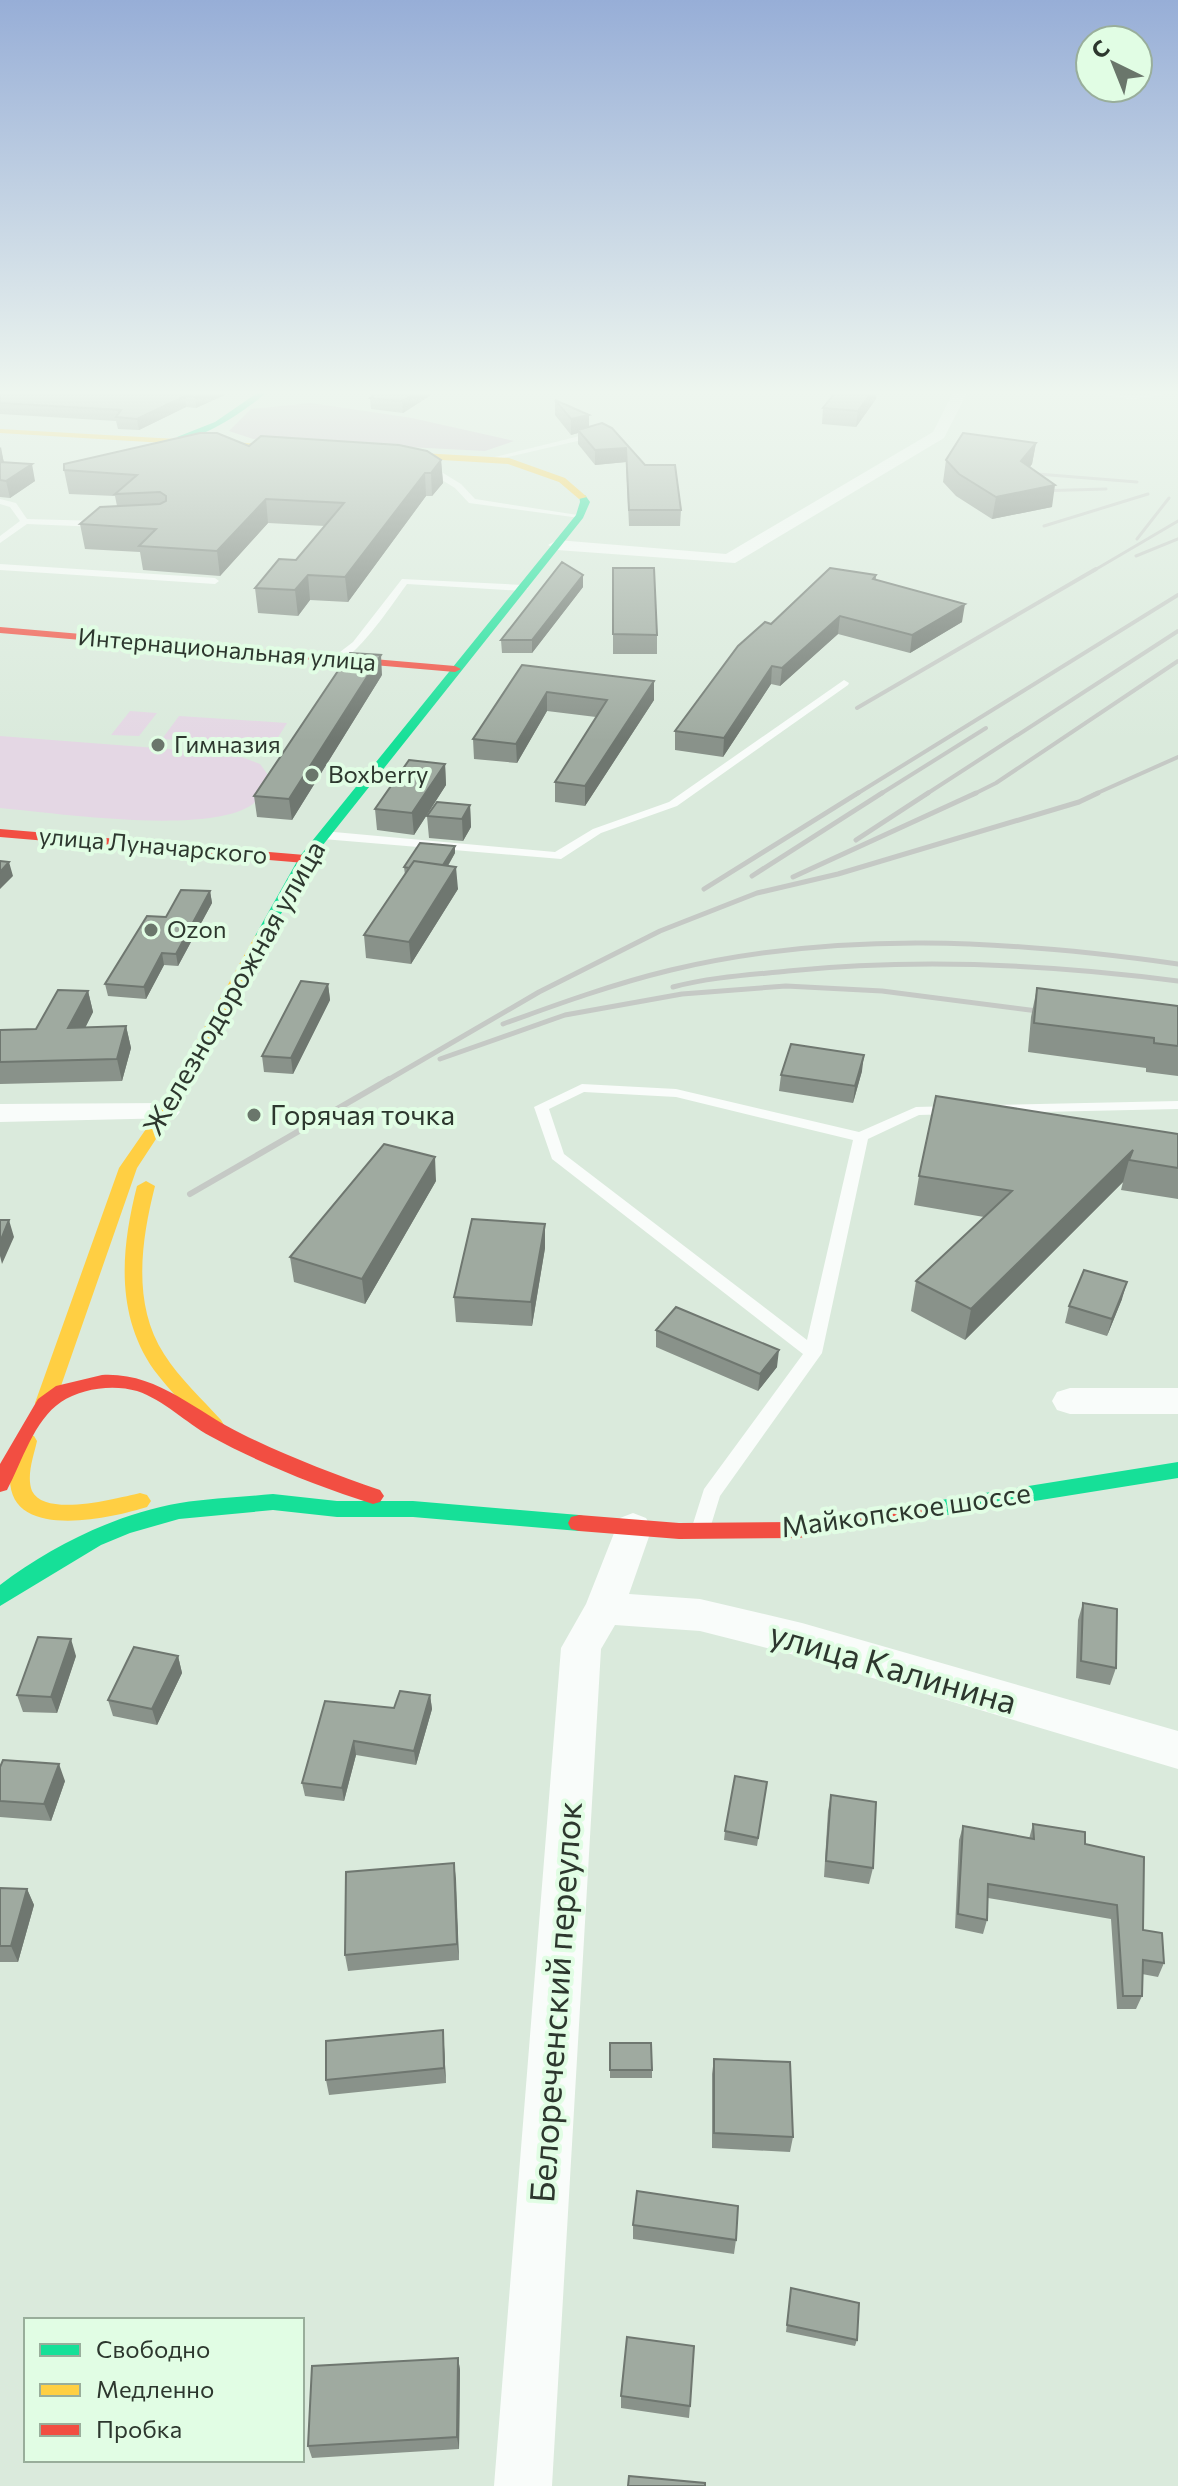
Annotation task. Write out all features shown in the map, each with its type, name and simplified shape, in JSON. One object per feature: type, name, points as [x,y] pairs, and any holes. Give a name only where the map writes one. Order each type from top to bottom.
[{"type":"main road","points":[[580,516],[582,509]]},
{"type":"main road","name":"Железнодорожная улица","points":[[0,1484],[45,1403],[128,1168],[164,1114],[305,859],[580,516]]},
{"type":"main road","name":"Интернациональная улица","points":[[0,630],[453,672]]},
{"type":"main road","name":"Интернациональная улица","points":[[0,637],[332,661]]},
{"type":"main road","name":"улица Луначарского","points":[[0,833],[305,859]]},
{"type":"main road","points":[[164,1114],[138,1213],[133,1258],[135,1309],[154,1354],[221,1433]]},
{"type":"main road","points":[[45,1403],[83,1384],[107,1380],[135,1383],[154,1390],[221,1433],[298,1470],[413,1509]]},
{"type":"main road","points":[[28,1435],[22,1491],[30,1505],[45,1512],[91,1510],[192,1493],[243,1496],[337,1509],[413,1509],[633,1528]]},
{"type":"main road","name":"Майкопское шоссе","points":[[633,1528],[812,1529],[1178,1470]]},
{"type":"main road","points":[[0,1597],[61,1557],[125,1526],[179,1511],[273,1502]]},
{"type":"street","points":[[557,545],[729,559],[814,509]]},
{"type":"street","points":[[0,1113],[164,1114]]},
{"type":"street","points":[[1070,1401],[1178,1401]]},
{"type":"street","name":"Белореченский переулок","points":[[523,2486],[581,1648],[604,1608],[633,1528]]},
{"type":"street","name":"улица Калинина","points":[[604,1608],[700,1615],[802,1640],[1178,1750]]},
{"type":"lane","points":[[16,509],[25,521]]},
{"type":"lane","points":[[530,509],[580,516]]},
{"type":"lane","points":[[0,540],[25,521],[104,524]]},
{"type":"lane","points":[[0,567],[215,581]]},
{"type":"lane","points":[[332,661],[356,644],[405,581],[523,588]]},
{"type":"lane","points":[[323,835],[557,856],[597,831],[673,804],[844,683]]},
{"type":"lane","points":[[813,1353],[557,1156],[541,1107],[582,1088],[676,1093],[861,1137],[916,1111],[1178,1105]]},
{"type":"lane","points":[[701,1530],[711,1494],[813,1353],[861,1137]]},
{"type":"shaded area","points":[[130,711],[157,713],[139,736],[111,735]]},
{"type":"shaded area","points":[[179,716],[287,723],[272,747],[162,739]]},
{"type":"shaded area","points":[[0,736],[234,754],[260,764],[271,779],[253,804],[232,814],[203,819],[131,820],[0,808]]},
{"type":"building","points":[[98,509],[257,509],[217,551],[139,546],[156,529],[80,524]]},
{"type":"building","points":[[339,509],[397,509],[345,577],[308,575],[295,590],[255,588],[279,559],[296,560]]},
{"type":"building","points":[[629,509],[681,510],[629,510]]},
{"type":"building","points":[[562,562],[583,575],[532,640],[501,640]]},
{"type":"building","points":[[613,568],[654,568],[657,635],[613,634]]},
{"type":"building","points":[[830,568],[876,575],[873,579],[965,604],[912,635],[840,616],[782,668],[772,666],[724,738],[675,731],[738,646],[765,622],[771,624]]},
{"type":"building","points":[[350,653],[381,655],[289,799],[254,796]]},
{"type":"building","points":[[522,665],[654,681],[585,786],[555,782],[607,700],[547,692],[516,744],[473,739]]},
{"type":"building","points":[[409,760],[445,764],[412,813],[375,809]]},
{"type":"building","points":[[437,802],[470,805],[462,819],[427,816]]},
{"type":"building","points":[[420,843],[455,846],[443,865],[414,861],[409,868],[404,867]]},
{"type":"building","points":[[0,861],[9,862],[0,872]]},
{"type":"building","points":[[414,861],[456,867],[409,942],[364,935]]},
{"type":"building","points":[[181,890],[210,891],[176,954],[162,953],[144,987],[105,984],[147,916],[166,917]]},
{"type":"building","points":[[301,981],[328,984],[291,1058],[262,1056]]},
{"type":"building","points":[[1037,988],[1178,1006],[1178,1046],[1154,1043],[1154,1038],[1034,1023]]},
{"type":"building","points":[[58,990],[88,991],[68,1028],[126,1026],[117,1059],[0,1062],[0,1030],[36,1029]]},
{"type":"building","points":[[791,1044],[864,1055],[855,1086],[781,1075]]},
{"type":"building","points":[[936,1096],[1178,1134],[1178,1168],[1129,1160],[1133,1150],[971,1309],[916,1281],[1012,1191],[919,1176]]},
{"type":"building","points":[[384,1144],[435,1157],[362,1279],[290,1257]]},
{"type":"building","points":[[472,1219],[545,1224],[531,1302],[454,1297]]},
{"type":"building","points":[[0,1220],[9,1220],[0,1242]]},
{"type":"building","points":[[1084,1270],[1127,1282],[1112,1319],[1069,1306]]},
{"type":"building","points":[[676,1307],[779,1350],[760,1374],[656,1330]]},
{"type":"building","points":[[1083,1603],[1117,1609],[1116,1668],[1081,1661]]},
{"type":"building","points":[[38,1637],[71,1639],[51,1697],[17,1695]]},
{"type":"building","points":[[134,1647],[178,1656],[152,1709],[108,1700]]},
{"type":"building","points":[[400,1691],[430,1695],[414,1751],[354,1741],[342,1788],[302,1783],[325,1701],[394,1708]]},
{"type":"building","points":[[3,1760],[59,1764],[44,1804],[0,1801],[0,1767]]},
{"type":"building","points":[[735,1776],[767,1782],[758,1838],[725,1831]]},
{"type":"building","points":[[831,1795],[876,1802],[873,1868],[826,1861]]},
{"type":"building","points":[[1033,1824],[1085,1832],[1085,1844],[1144,1857],[1143,1930],[1162,1933],[1164,1963],[1143,1960],[1142,1996],[1123,1996],[1117,1905],[988,1884],[987,1920],[958,1914],[963,1826],[1034,1839]]},
{"type":"building","points":[[454,1863],[457,1944],[345,1955],[346,1872]]},
{"type":"building","points":[[0,1888],[27,1889],[11,1946],[0,1946]]},
{"type":"building","points":[[443,2030],[444,2068],[326,2080],[326,2041]]},
{"type":"building","points":[[610,2043],[651,2043],[652,2070],[610,2070]]},
{"type":"building","points":[[714,2059],[790,2062],[793,2137],[714,2133]]},
{"type":"building","points":[[637,2191],[738,2206],[736,2240],[633,2225]]},
{"type":"building","points":[[791,2288],[859,2303],[857,2340],[787,2325]]},
{"type":"building","points":[[627,2337],[694,2346],[690,2406],[621,2396]]},
{"type":"building","points":[[458,2358],[457,2437],[308,2446],[312,2366]]},
{"type":"building","points":[[629,2476],[705,2483],[705,2486],[628,2486]]},
{"type":"railway","points":[[1044,526],[1099,509]]},
{"type":"railway","points":[[1137,539],[1160,509]]},
{"type":"railway","points":[[1093,571],[1178,521]]},
{"type":"railway","points":[[1136,556],[1178,539]]},
{"type":"railway","points":[[857,708],[1096,569]]},
{"type":"railway","points":[[855,795],[1178,595]]},
{"type":"railway","points":[[925,795],[1178,631]]},
{"type":"railway","points":[[976,793],[996,783],[1178,661]]},
{"type":"railway","points":[[879,795],[986,728]]},
{"type":"railway","points":[[1093,795],[1178,757]]},
{"type":"railway","points":[[704,889],[858,793]]},
{"type":"railway","points":[[752,876],[882,793]]},
{"type":"railway","points":[[856,840],[928,793]]},
{"type":"railway","points":[[793,877],[976,793]]},
{"type":"railway","points":[[972,795],[976,793]]},
{"type":"railway","points":[[386,1081],[539,992],[660,931],[757,893],[838,874],[1079,802],[1098,793]]},
{"type":"railway","points":[[503,1024],[671,970],[734,957],[797,949],[860,944],[987,945],[1178,964]]},
{"type":"railway","points":[[673,987],[788,971],[935,964],[1081,970],[1178,981]]},
{"type":"railway","points":[[440,1059],[565,1015],[682,994],[786,986],[882,991],[1053,1013]]},
{"type":"railway","points":[[190,1194],[389,1079]]},
{"type":"traffic: fast","points":[[262,936],[305,859],[582,509]]},
{"type":"traffic: fast","points":[[922,1511],[1178,1470]]},
{"type":"traffic: fast","points":[[0,1597],[26,1577],[93,1539],[125,1526],[179,1511],[273,1502],[337,1509],[413,1509],[579,1523]]},
{"type":"traffic: slow","points":[[45,1403],[128,1168],[163,1116],[262,936]]},
{"type":"traffic: slow","points":[[146,1186],[134,1250],[134,1293],[138,1314],[144,1334],[160,1364],[214,1425]]},
{"type":"traffic: slow","points":[[27,1441],[20,1479],[22,1492],[30,1503],[42,1510],[75,1513],[140,1501]]},
{"type":"traffic: jam","points":[[0,630],[455,669]]},
{"type":"traffic: jam","points":[[0,833],[305,859]]},
{"type":"traffic: jam","points":[[0,1484],[45,1404],[63,1391],[75,1387],[115,1381],[147,1387],[235,1440],[373,1496]]},
{"type":"traffic: jam","points":[[579,1523],[679,1531],[799,1530],[922,1511]]},
{"type":"place","name":"Гимназия","points":[[158,745]]},
{"type":"place","name":"Boxberry","points":[[312,775]]},
{"type":"place","name":"Ozon","points":[[151,930]]},
{"type":"place","name":"Горячая точка","points":[[254,1115]]}]
